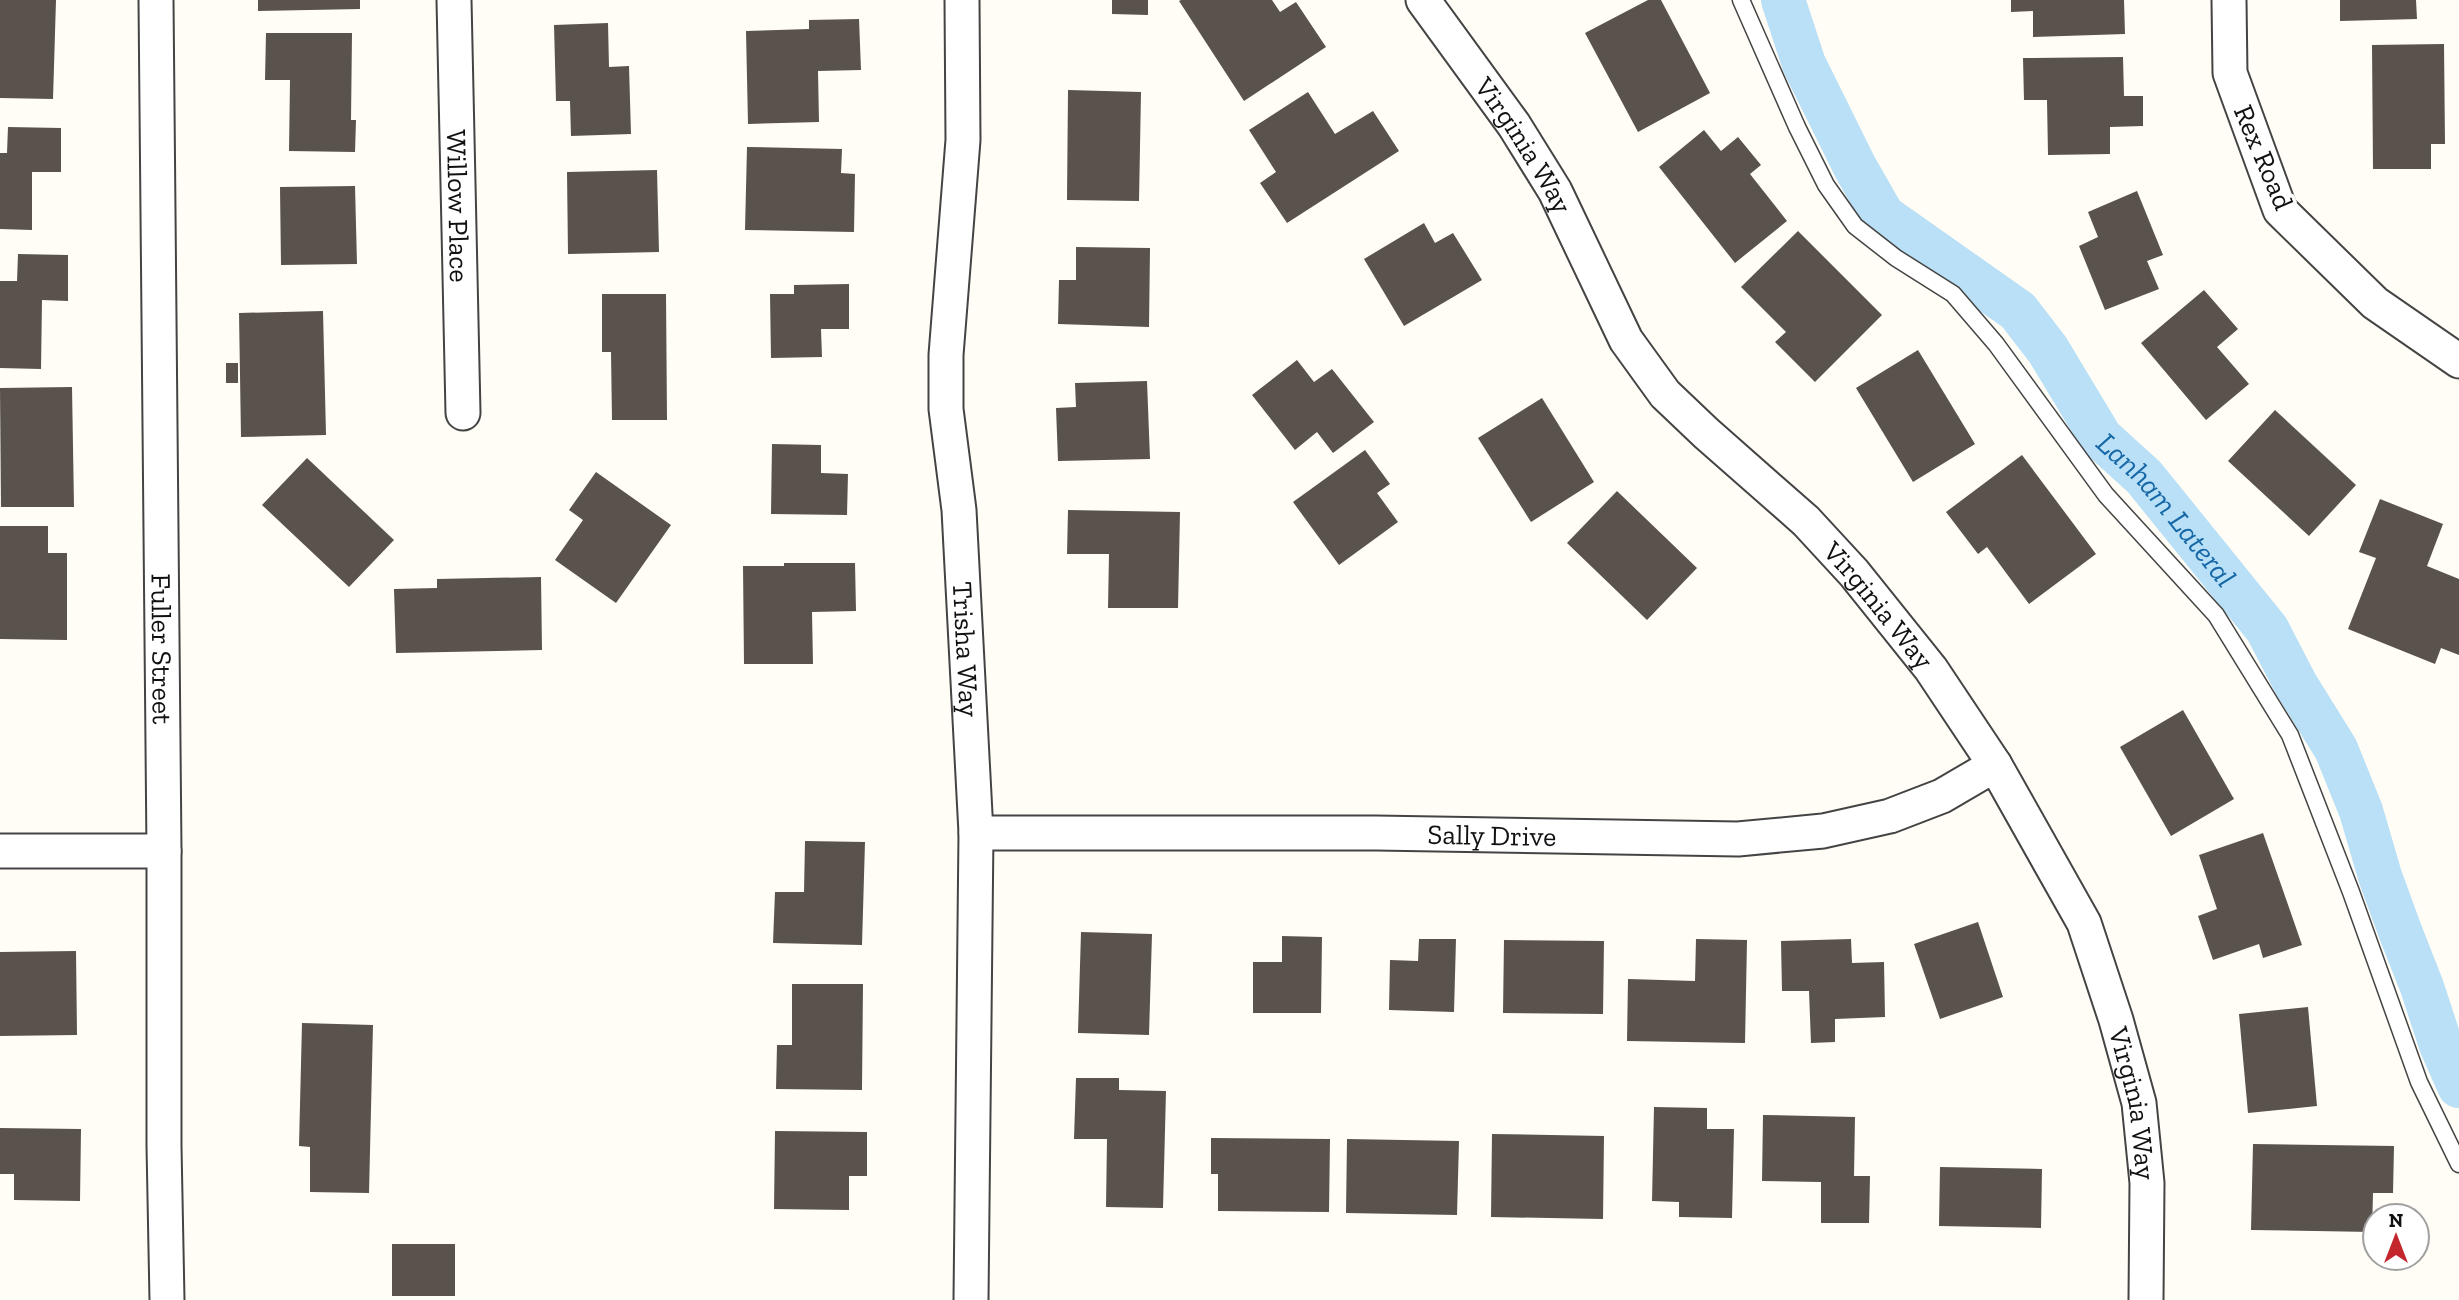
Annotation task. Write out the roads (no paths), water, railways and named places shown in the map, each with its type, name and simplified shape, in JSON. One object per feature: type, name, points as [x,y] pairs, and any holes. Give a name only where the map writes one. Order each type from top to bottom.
[{"type":"street","name":"Fuller Street","points":[[156,0],[167,1300]]},
{"type":"street","name":"Willow Place","points":[[454,0],[463,413]]},
{"type":"street","name":"Trisha Way","points":[[962,0],[963,140],[946,355],[946,409],[959,510],[976,833],[971,1300]]},
{"type":"street","name":"Virginia Way","points":[[1423,0],[1514,125],[1549,180],[1582,243],[1626,340],[1665,394],[1806,521],[1854,573],[1931,669],[1995,765],[2084,923],[2116,1020],[2139,1104],[2147,1183],[2146,1300]]},
{"type":"street","name":"Rex Road","points":[[2228,0],[2231,73],[2280,210],[2375,303],[2459,361]]},
{"type":"street","name":"Sally Drive","points":[[976,833],[1376,833],[1738,839],[1824,831],[1890,816],[1942,796],[1995,765]]},
{"type":"street","points":[[0,851],[164,851]]},
{"type":"lane","points":[[1741,0],[1797,127],[1826,185],[1855,226],[1896,258],[1953,294],[1996,344],[2106,495],[2216,615],[2230,636],[2290,735],[2351,892],[2419,1082],[2459,1164]]},
{"type":"waterway","name":"Lanham Lateral","points":[[1783,0],[1804,64],[1855,167],[1883,216],[2018,311],[2048,350],[2101,438],[2144,477],[2267,629],[2295,683],[2336,749],[2361,811],[2380,876],[2441,1045],[2459,1086]]}]
